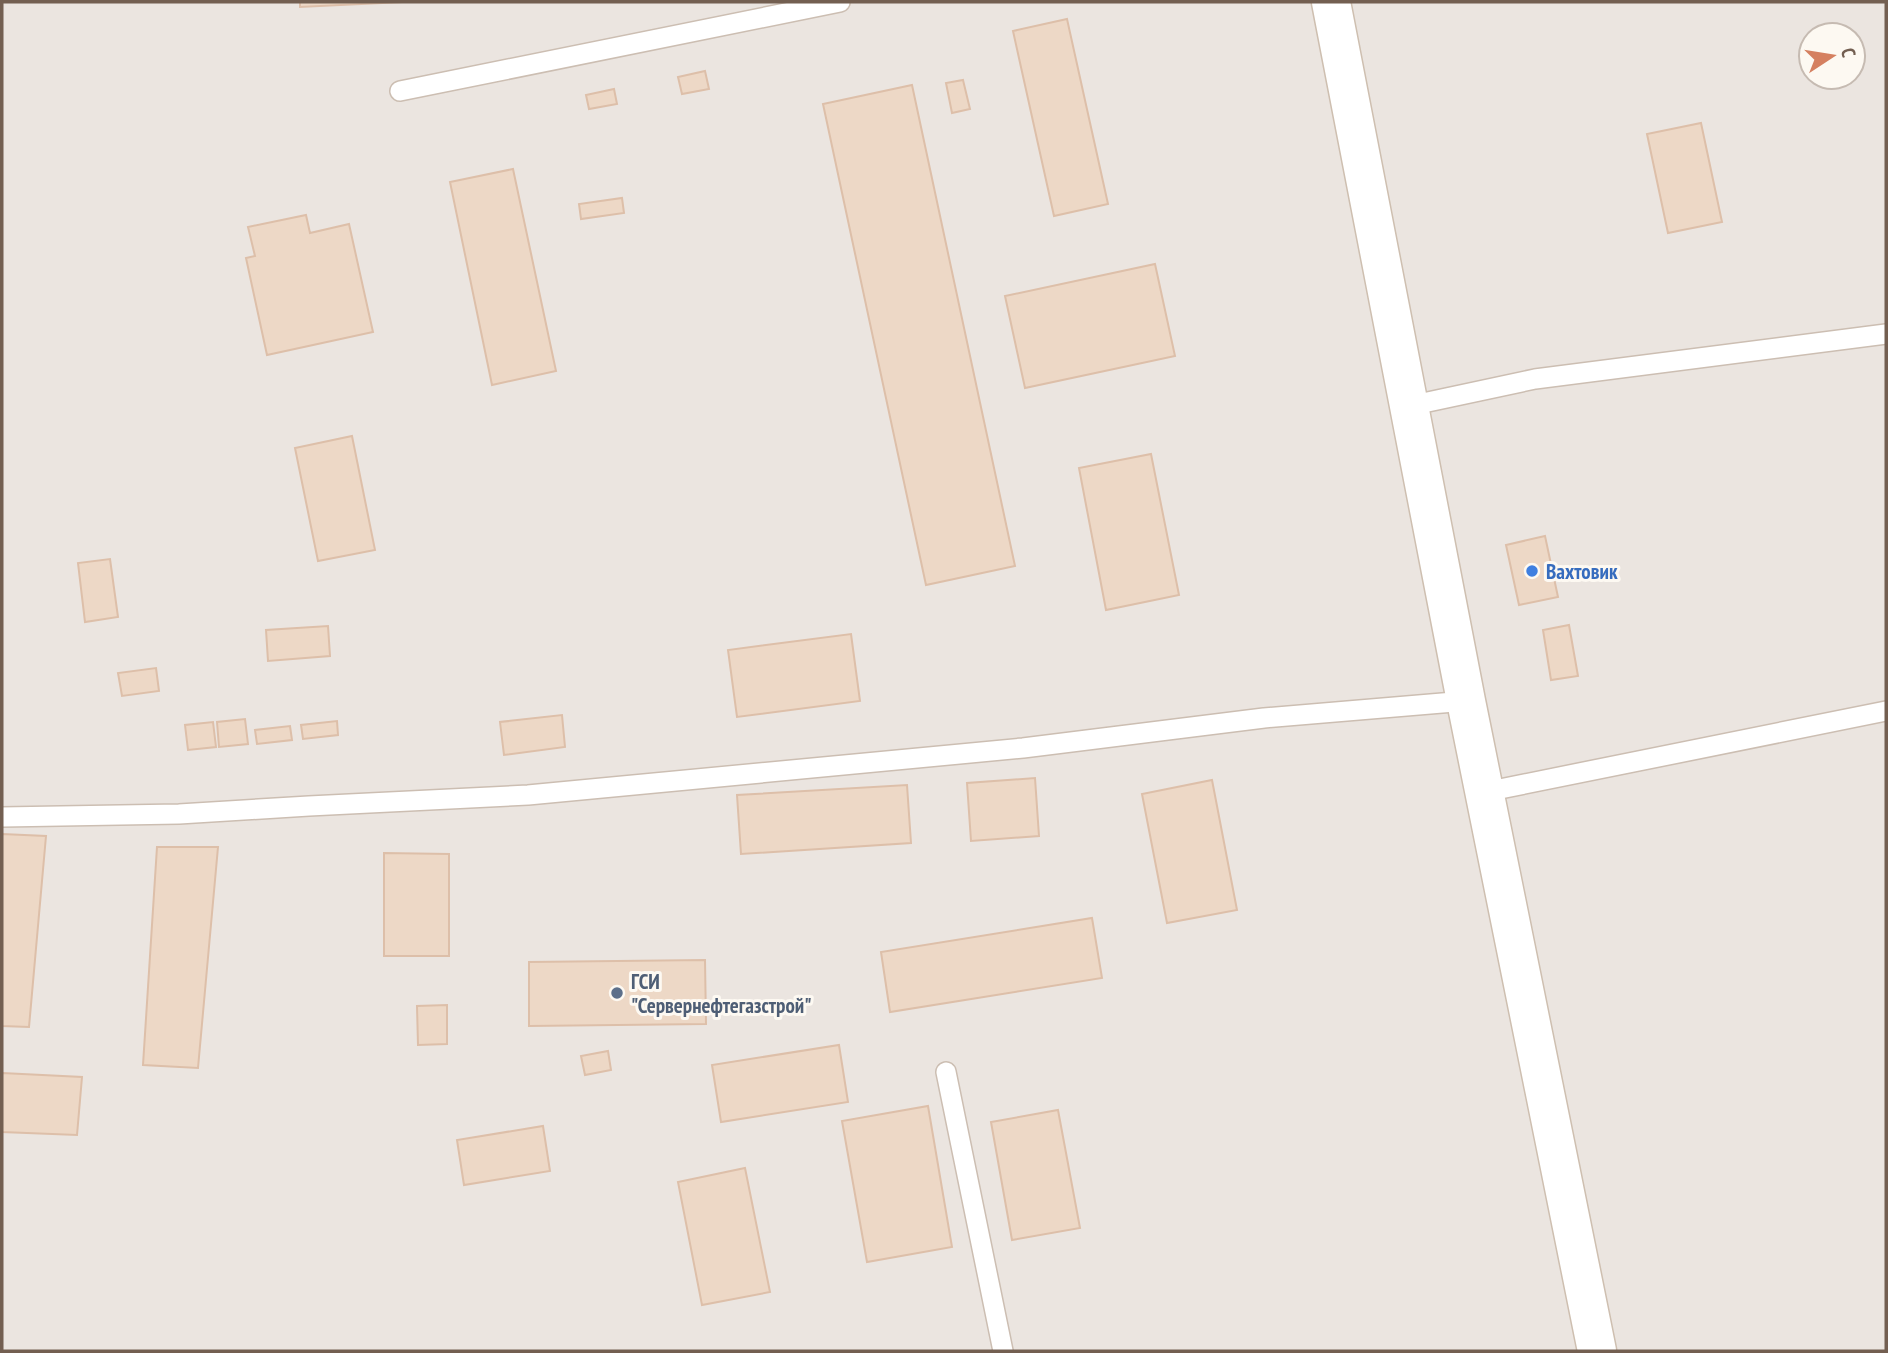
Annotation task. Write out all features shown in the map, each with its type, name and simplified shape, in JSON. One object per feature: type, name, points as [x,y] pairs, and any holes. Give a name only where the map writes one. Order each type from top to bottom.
[{"type":"street","points":[[1331,2],[1466,701],[1597,1351]]},
{"type":"lane","points":[[400,91],[840,2]]},
{"type":"lane","points":[[1409,406],[1535,379],[1886,334]]},
{"type":"lane","points":[[2,817],[179,814],[528,795],[1023,748],[1264,718],[1466,701]]},
{"type":"lane","points":[[1485,792],[1886,711]]},
{"type":"lane","points":[[946,1072],[1003,1351]]},
{"type":"shaded area","points":[[2,2],[1886,2],[1886,1351],[2,1351]]},
{"type":"building","points":[[300,2],[403,2],[300,7]]},
{"type":"building","points":[[1067,19],[1108,204],[1054,216],[1013,31]]},
{"type":"building","points":[[705,71],[709,89],[682,94],[678,77]]},
{"type":"building","points":[[963,80],[970,109],[952,113],[946,83]]},
{"type":"building","points":[[912,85],[1015,566],[926,585],[823,104]]},
{"type":"building","points":[[614,89],[617,104],[589,109],[586,95]]},
{"type":"building","points":[[1701,123],[1722,222],[1668,233],[1647,134]]},
{"type":"building","points":[[513,169],[556,371],[492,385],[450,182]]},
{"type":"building","points":[[622,198],[624,213],[581,219],[579,204]]},
{"type":"building","points":[[306,215],[310,233],[349,224],[373,332],[267,355],[246,258],[255,256],[248,227]]},
{"type":"building","points":[[1155,264],[1175,356],[1025,388],[1005,296]]},
{"type":"building","points":[[352,436],[375,550],[318,561],[295,448]]},
{"type":"building","points":[[1151,454],[1179,595],[1106,610],[1079,468]]},
{"type":"building","name":"Вахтовик","points":[[1545,536],[1558,597],[1519,605],[1506,545]]},
{"type":"building","points":[[110,559],[118,617],[85,622],[78,563]]},
{"type":"building","points":[[1569,625],[1578,676],[1551,680],[1543,630]]},
{"type":"building","points":[[328,626],[330,656],[268,661],[266,630]]},
{"type":"building","points":[[851,634],[860,701],[737,717],[728,650]]},
{"type":"building","points":[[156,668],[159,691],[122,696],[118,673]]},
{"type":"building","points":[[562,715],[565,747],[504,755],[500,722]]},
{"type":"building","points":[[245,719],[248,744],[219,747],[217,722]]},
{"type":"building","points":[[337,721],[338,735],[303,739],[301,725]]},
{"type":"building","points":[[213,722],[216,747],[188,750],[185,725]]},
{"type":"building","points":[[290,726],[292,740],[257,744],[255,730]]},
{"type":"building","points":[[1035,778],[1039,836],[971,841],[967,783]]},
{"type":"building","points":[[1212,780],[1237,910],[1167,923],[1142,794]]},
{"type":"building","points":[[907,785],[911,843],[741,854],[737,795]]},
{"type":"building","points":[[2,834],[46,836],[29,1027],[2,1026]]},
{"type":"building","points":[[157,847],[218,847],[198,1068],[143,1065]]},
{"type":"building","points":[[384,853],[449,854],[449,956],[384,956]]},
{"type":"building","points":[[1092,918],[1102,978],[890,1012],[881,952]]},
{"type":"building","name":"ГСИ \"Сервернефтегазстрой\"","points":[[705,960],[706,1024],[529,1026],[529,962]]},
{"type":"building","points":[[447,1005],[447,1044],[418,1045],[417,1006]]},
{"type":"building","points":[[839,1045],[848,1102],[721,1122],[712,1065]]},
{"type":"building","points":[[608,1051],[611,1070],[585,1075],[581,1056]]},
{"type":"building","points":[[2,1073],[82,1077],[77,1135],[2,1132]]},
{"type":"building","points":[[928,1106],[952,1247],[867,1262],[842,1121]]},
{"type":"building","points":[[1058,1110],[1080,1228],[1012,1240],[991,1122]]},
{"type":"building","points":[[543,1126],[550,1171],[464,1185],[457,1140]]},
{"type":"building","points":[[745,1168],[770,1292],[702,1305],[678,1182]]},
{"type":"place","name":"Вахтовик","points":[[1532,571]]},
{"type":"place","name":"ГСИ \"Сервернефтегазстрой\"","points":[[617,993]]}]
